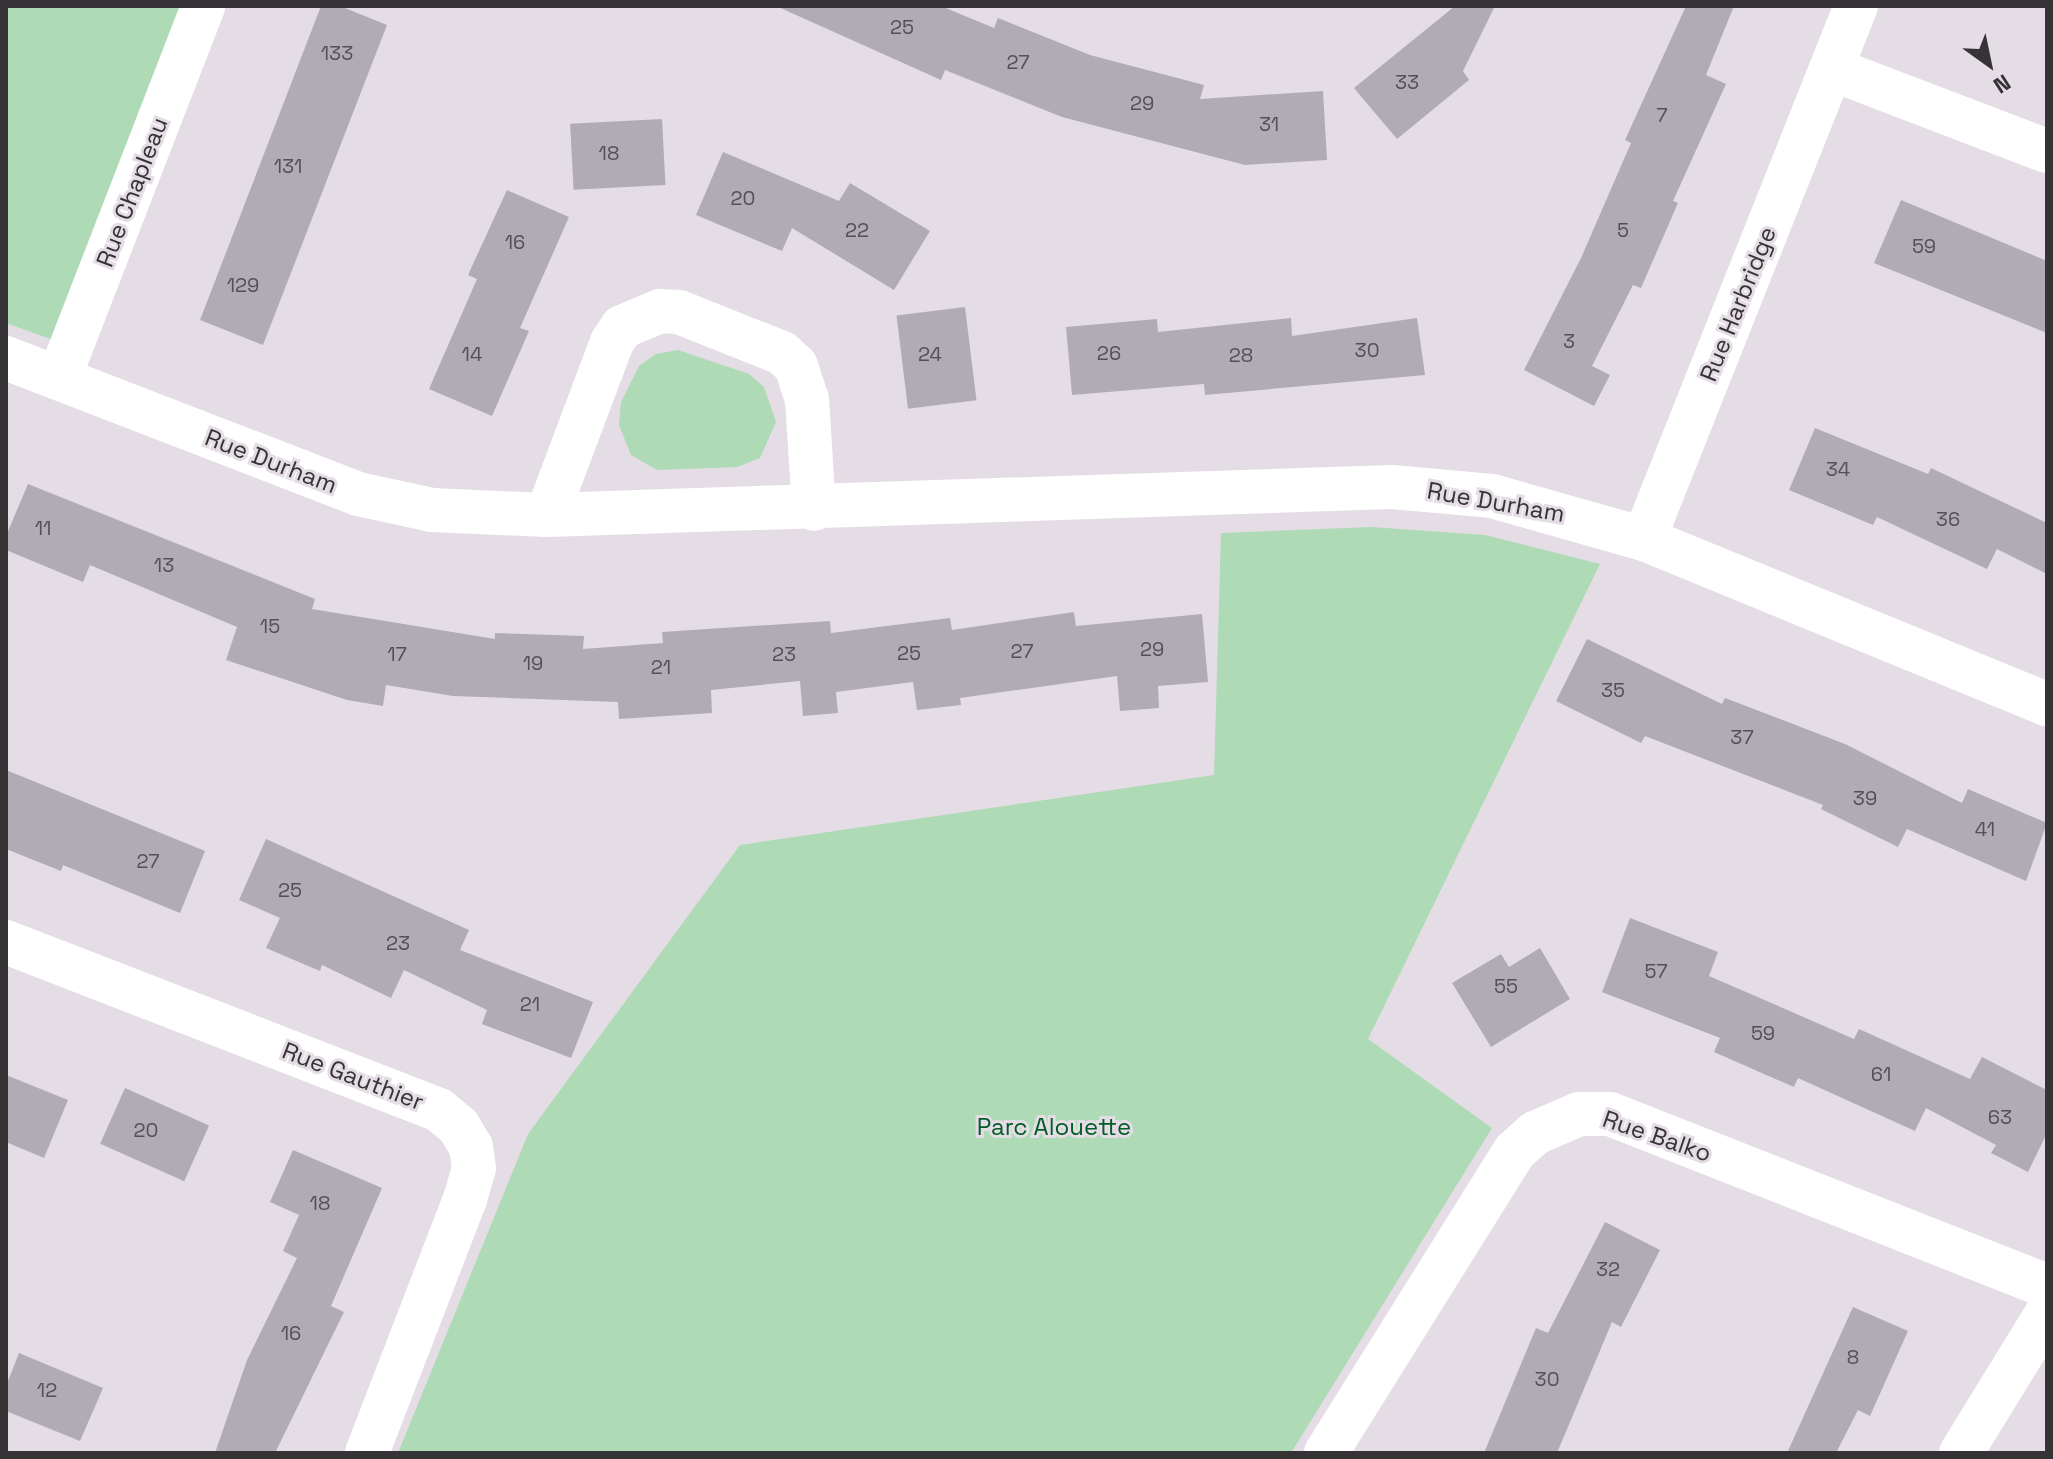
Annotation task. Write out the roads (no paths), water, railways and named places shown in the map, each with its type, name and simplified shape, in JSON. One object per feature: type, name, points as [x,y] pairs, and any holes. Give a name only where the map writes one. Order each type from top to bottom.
[{"type":"street","name":"Rue Chapleau","points":[[59,378],[203,6]]},
{"type":"street","name":"Rue Harbridge","points":[[1644,539],[1856,6]]},
{"type":"street","points":[[1832,69],[2047,151]]},
{"type":"street","points":[[547,515],[612,342],[640,316],[660,311],[679,312],[782,353],[796,366],[807,399],[814,509]]},
{"type":"street","name":"Rue Durham","points":[[6,358],[358,494],[432,510],[547,515],[1434,488],[1540,506],[1644,539],[2047,704]]},
{"type":"street","name":"Rue Gauthier","points":[[6,942],[439,1110],[459,1127],[471,1147],[474,1168],[465,1199],[367,1453]]},
{"type":"street","name":"Rue Balko","points":[[1326,1453],[1515,1151],[1535,1133],[1579,1114],[1610,1114],[2047,1286]]},
{"type":"street","points":[[1961,1453],[2047,1313]]},
{"type":"park label","name":"Parc Alouette","points":[[1054,1127]]}]
